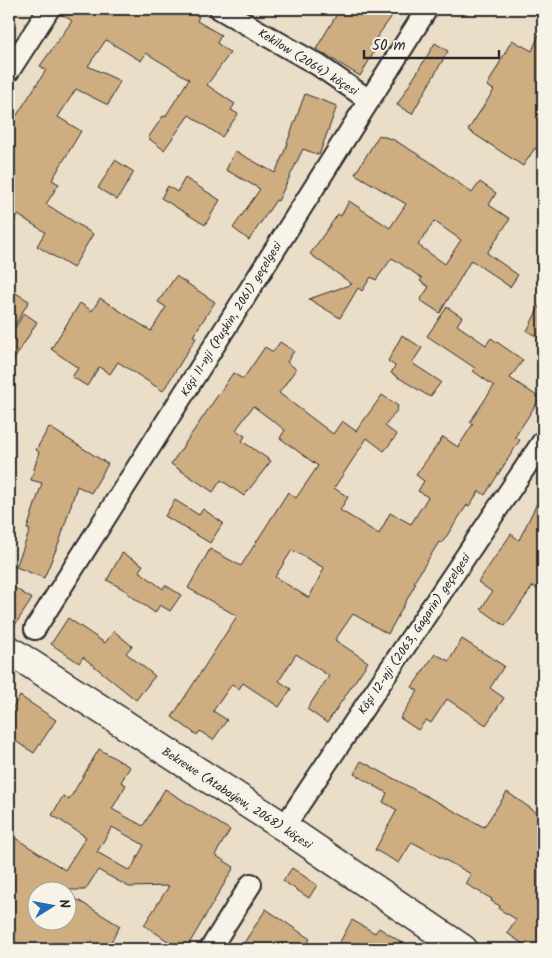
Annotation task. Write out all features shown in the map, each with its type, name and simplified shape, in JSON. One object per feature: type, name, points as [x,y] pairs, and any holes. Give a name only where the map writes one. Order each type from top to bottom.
[{"type":"main road","name":"Bekrewe (Atabaýew, 2068) köçesi","points":[[9,650],[284,827],[463,949]]},
{"type":"street","points":[[9,71],[49,9]]},
{"type":"street","name":"Kekilow (2064) köçesi","points":[[220,9],[318,65],[368,100]]},
{"type":"street","name":"Köşi 11-nji (Puşkin, 2061) geçelgesi","points":[[35,629],[427,9]]},
{"type":"street","name":"Köşi 12-nji (2063, Gagarin) geçelgesi","points":[[284,827],[543,441]]},
{"type":"street","points":[[210,949],[251,884]]},
{"type":"building","points":[[61,9],[188,9],[199,16],[197,21],[221,35],[217,43],[230,53],[207,85],[235,104],[231,110],[238,114],[222,137],[189,115],[164,150],[148,138],[163,116],[165,117],[189,79],[146,53],[141,61],[106,40],[88,66],[120,81],[108,105],[76,89],[58,117],[81,131],[52,180],[59,184],[46,204],[93,234],[73,268],[37,246],[45,232],[18,215],[9,231],[9,113],[15,118],[46,70],[40,66],[72,21],[60,13]]},
{"type":"building","points":[[340,9],[397,9],[372,44],[377,47],[360,76],[316,49]]},
{"type":"building","points":[[543,25],[543,154],[535,148],[523,166],[468,130],[494,90],[487,86],[512,40],[532,51]]},
{"type":"building","points":[[435,43],[448,51],[412,114],[397,105]]},
{"type":"building","points":[[305,94],[337,106],[319,155],[303,149],[278,201],[276,200],[249,240],[233,228],[260,189],[226,170],[235,151],[275,173],[288,143]]},
{"type":"building","points":[[379,135],[394,140],[429,161],[472,193],[480,182],[496,193],[489,205],[510,219],[487,253],[518,275],[510,287],[471,260],[440,313],[420,300],[429,287],[420,281],[422,278],[392,258],[376,280],[371,277],[362,291],[358,288],[340,318],[309,299],[352,284],[310,254],[338,214],[341,216],[349,201],[390,228],[406,204],[355,174]],"holes":[[[434,221],[461,240],[445,264],[418,245]]]},
{"type":"building","points":[[115,160],[134,172],[117,200],[98,188]]},
{"type":"building","points":[[185,178],[220,200],[205,225],[161,198],[168,186],[177,192]]},
{"type":"building","points":[[176,276],[215,302],[193,336],[196,338],[163,391],[118,362],[110,374],[99,367],[87,386],[72,377],[78,368],[51,349],[80,303],[92,311],[100,298],[151,331],[166,307],[158,302]]},
{"type":"building","points":[[9,289],[29,301],[9,335]]},
{"type":"building","points":[[543,299],[543,340],[527,331]]},
{"type":"building","points":[[447,307],[462,317],[457,325],[486,345],[491,338],[523,360],[510,378],[540,398],[515,437],[520,440],[485,495],[479,491],[469,506],[467,505],[442,543],[439,542],[414,582],[416,583],[388,634],[353,614],[335,640],[368,662],[327,723],[307,709],[329,676],[296,654],[279,681],[291,689],[279,707],[243,683],[239,689],[232,684],[213,711],[227,720],[213,740],[200,731],[197,735],[172,717],[237,616],[188,588],[210,549],[241,566],[288,492],[296,498],[318,466],[280,438],[285,430],[253,406],[236,430],[245,436],[242,441],[271,461],[244,496],[221,480],[213,492],[171,464],[233,373],[243,379],[265,347],[273,352],[280,342],[294,351],[287,362],[296,369],[279,393],[333,434],[342,421],[356,431],[382,395],[398,406],[385,426],[397,435],[384,451],[367,438],[334,488],[348,497],[340,510],[379,534],[390,513],[411,524],[428,497],[418,491],[424,481],[416,475],[443,437],[458,447],[473,424],[470,422],[494,386],[473,371],[475,368],[427,336]],"holes":[[[292,550],[324,568],[309,598],[275,577]]]},
{"type":"building","points":[[24,313],[37,322],[9,368],[9,338]]},
{"type":"building","points":[[402,335],[422,348],[412,363],[441,382],[430,397],[391,373],[395,366],[388,361]]},
{"type":"building","points":[[49,427],[108,464],[91,493],[77,486],[60,540],[44,578],[16,567],[30,530],[27,529],[42,483],[31,480],[39,452],[36,450]]},
{"type":"building","points":[[543,491],[543,593],[533,586],[505,626],[481,609],[492,592],[478,582],[511,534],[519,540]]},
{"type":"building","points":[[175,500],[199,515],[203,509],[223,523],[210,543],[165,516]]},
{"type":"building","points":[[122,553],[143,565],[139,571],[163,589],[165,585],[181,595],[170,611],[160,605],[155,613],[128,592],[107,580]]},
{"type":"building","points":[[9,584],[32,599],[9,634]]},
{"type":"building","points":[[68,618],[105,643],[114,631],[132,646],[126,653],[155,676],[136,700],[83,657],[79,663],[51,644]]},
{"type":"building","points":[[462,639],[504,666],[490,688],[504,698],[486,725],[447,699],[431,723],[426,720],[418,730],[400,718],[418,691],[412,687],[435,654],[449,661]]},
{"type":"building","points":[[20,696],[56,720],[34,753],[9,737],[9,714]]},
{"type":"building","points":[[99,749],[130,767],[121,782],[126,785],[112,809],[143,826],[165,789],[230,830],[215,855],[234,867],[186,949],[180,949],[144,925],[169,886],[129,887],[98,870],[85,890],[78,890],[78,880],[28,880],[28,930],[78,930],[78,900],[120,926],[107,949],[9,949],[9,834],[65,870],[86,837],[52,815],[63,796],[69,800]],"holes":[[[112,827],[144,845],[130,871],[97,852]]]},
{"type":"building","points":[[361,761],[484,827],[507,792],[543,817],[543,949],[530,949],[507,933],[516,919],[499,909],[500,906],[491,901],[492,899],[466,884],[471,874],[412,842],[399,863],[375,850],[397,810],[383,802],[387,793],[354,774]]},
{"type":"building","points":[[292,868],[317,885],[309,898],[283,881]]},
{"type":"building","points":[[266,909],[310,939],[304,949],[240,949]]},
{"type":"building","points":[[352,920],[375,933],[379,928],[412,949],[336,949]]}]
